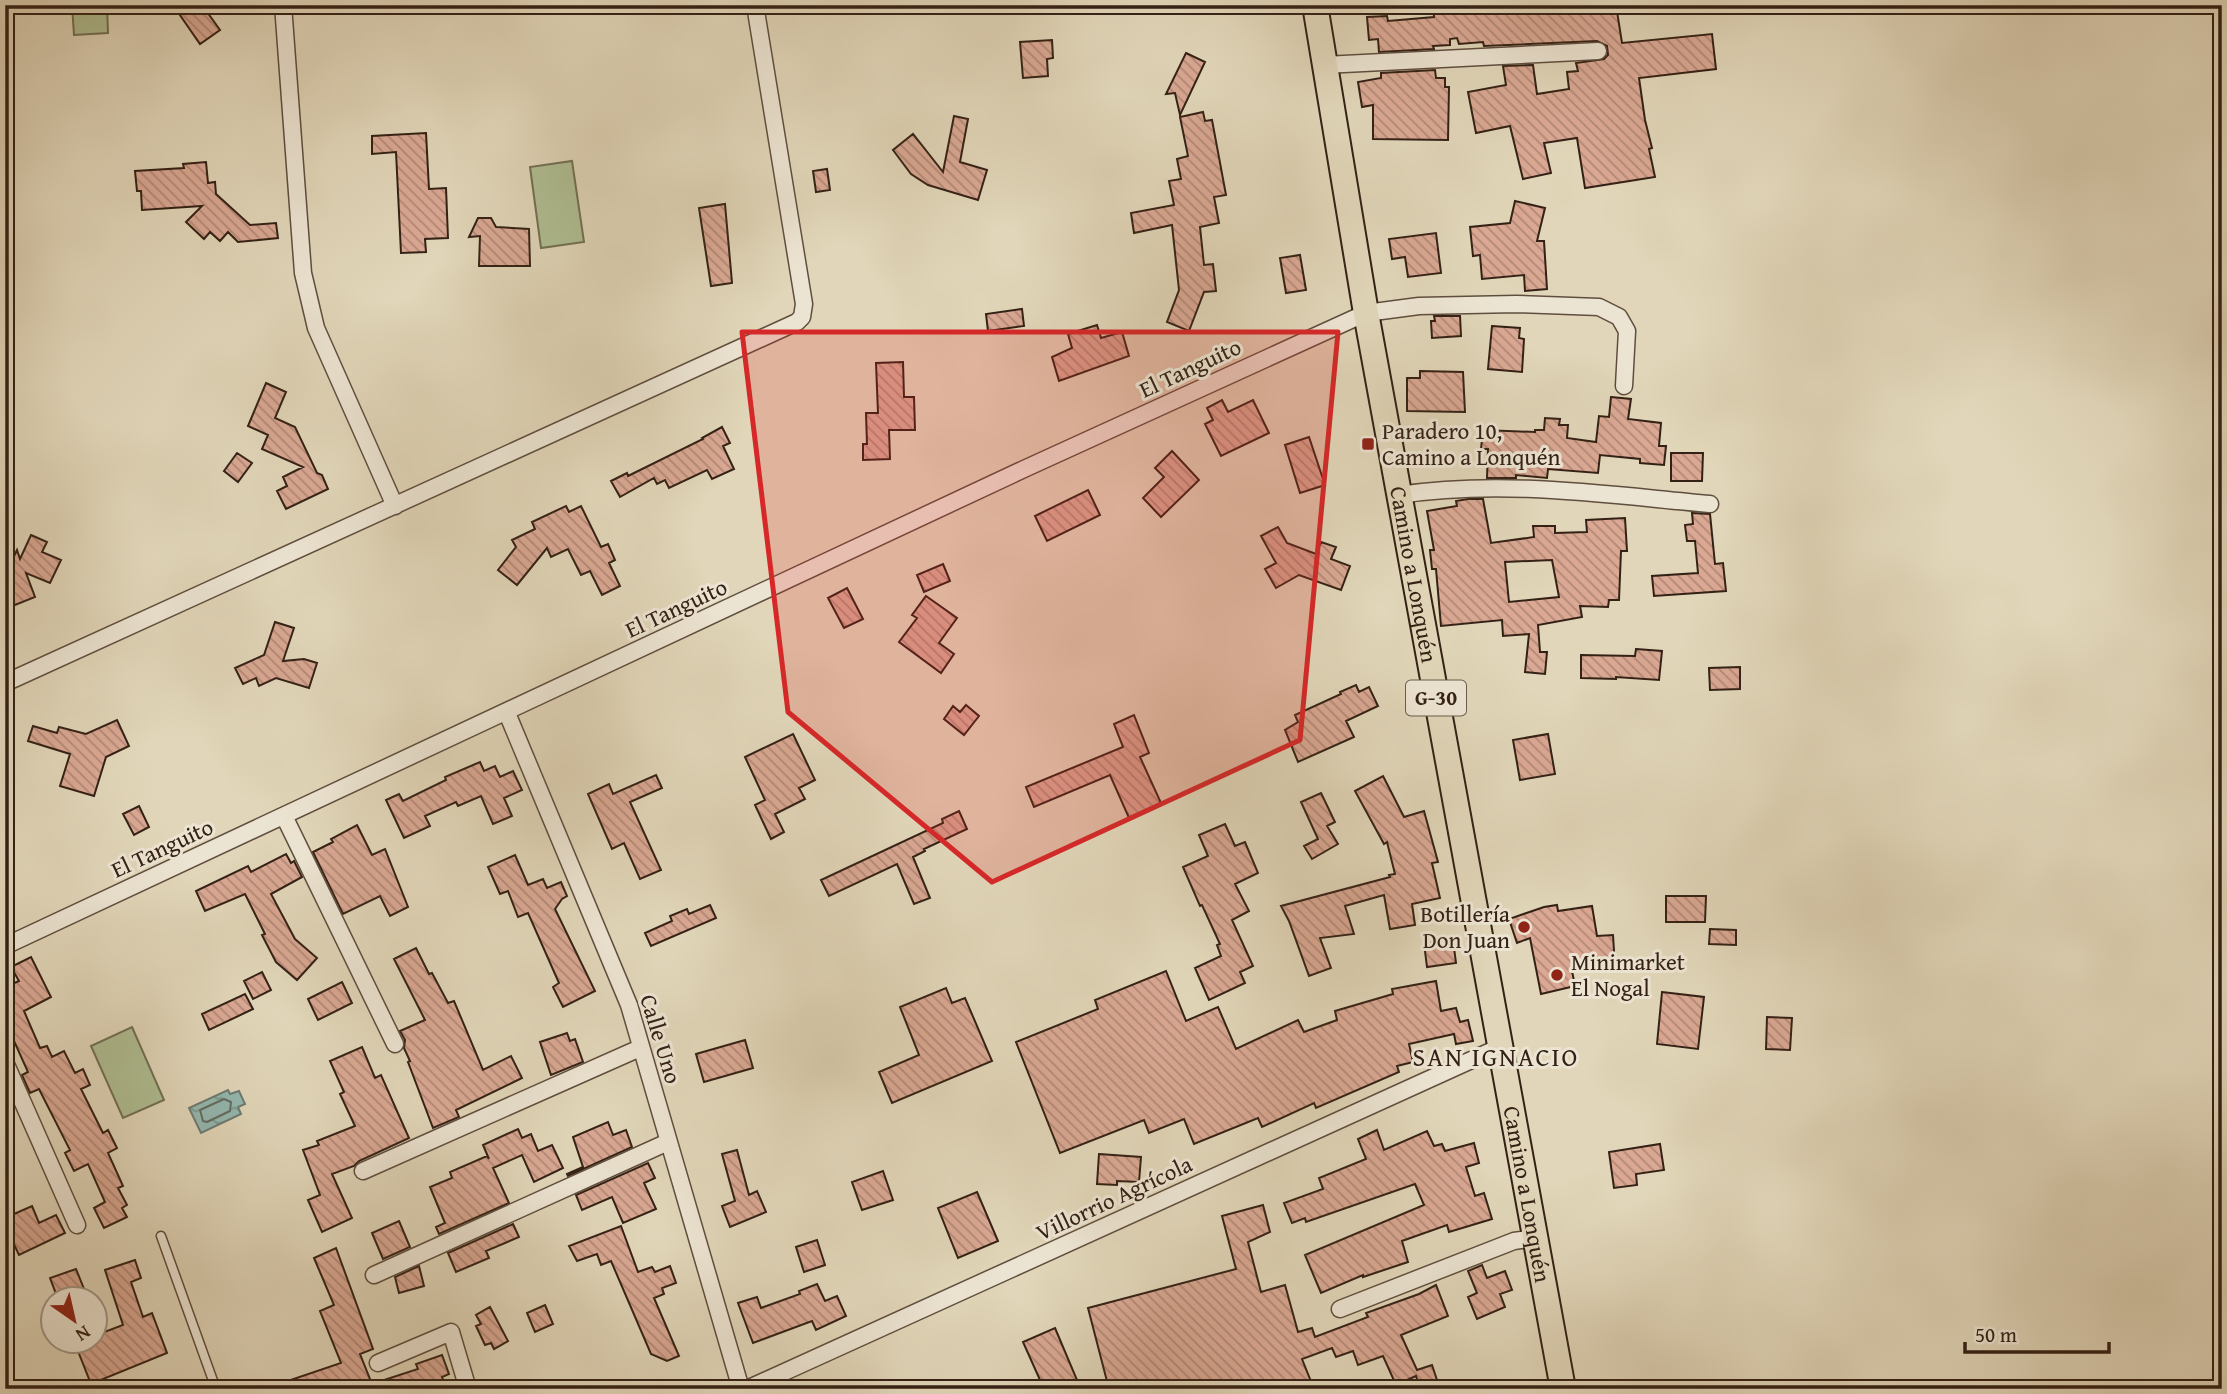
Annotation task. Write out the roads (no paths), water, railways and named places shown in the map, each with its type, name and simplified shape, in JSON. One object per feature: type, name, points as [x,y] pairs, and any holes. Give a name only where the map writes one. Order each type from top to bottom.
[{"type":"main road","name":"Camino a Lonquén","points":[[1315,5],[1366,313],[1563,1389]]},
{"type":"street","points":[[283,5],[303,274],[310,307],[316,328],[395,506]]},
{"type":"street","points":[[5,683],[791,326],[802,317],[804,303],[755,5]]},
{"type":"street","points":[[1324,65],[1598,51]]},
{"type":"street","name":"El Tanguito","points":[[5,946],[1024,469],[1366,313],[1419,306],[1516,304],[1599,307],[1619,317],[1627,331],[1623,386]]},
{"type":"street","points":[[1399,495],[1456,488],[1553,491],[1710,504]]},
{"type":"street","name":"Calle Uno","points":[[507,713],[621,985],[741,1389]]},
{"type":"street","points":[[284,816],[395,1044]]},
{"type":"street","name":"Villorrio Agrícola","points":[[747,1389],[1500,1047]]},
{"type":"street","points":[[363,1171],[640,1048]]},
{"type":"street","points":[[5,1062],[77,1225]]},
{"type":"street","points":[[374,1275],[668,1142]]},
{"type":"street","points":[[1340,1309],[1514,1241],[1535,1238]]},
{"type":"street","points":[[378,1363],[451,1332],[468,1389]]},
{"type":"lane","points":[[161,1236],[216,1389]]},
{"type":"water","points":[[228,1090],[230,1094],[239,1091],[245,1104],[238,1107],[241,1114],[201,1133],[189,1108]]},
{"type":"place","name":"Paradero 10, Camino a Lonquén","points":[[1368,444]]},
{"type":"place","name":"Botillería Don Juan","points":[[1524,927]]},
{"type":"place","name":"Minimarket El Nogal","points":[[1557,975]]},
{"type":"district","name":"SAN IGNACIO","points":[[1496,1057]]}]
